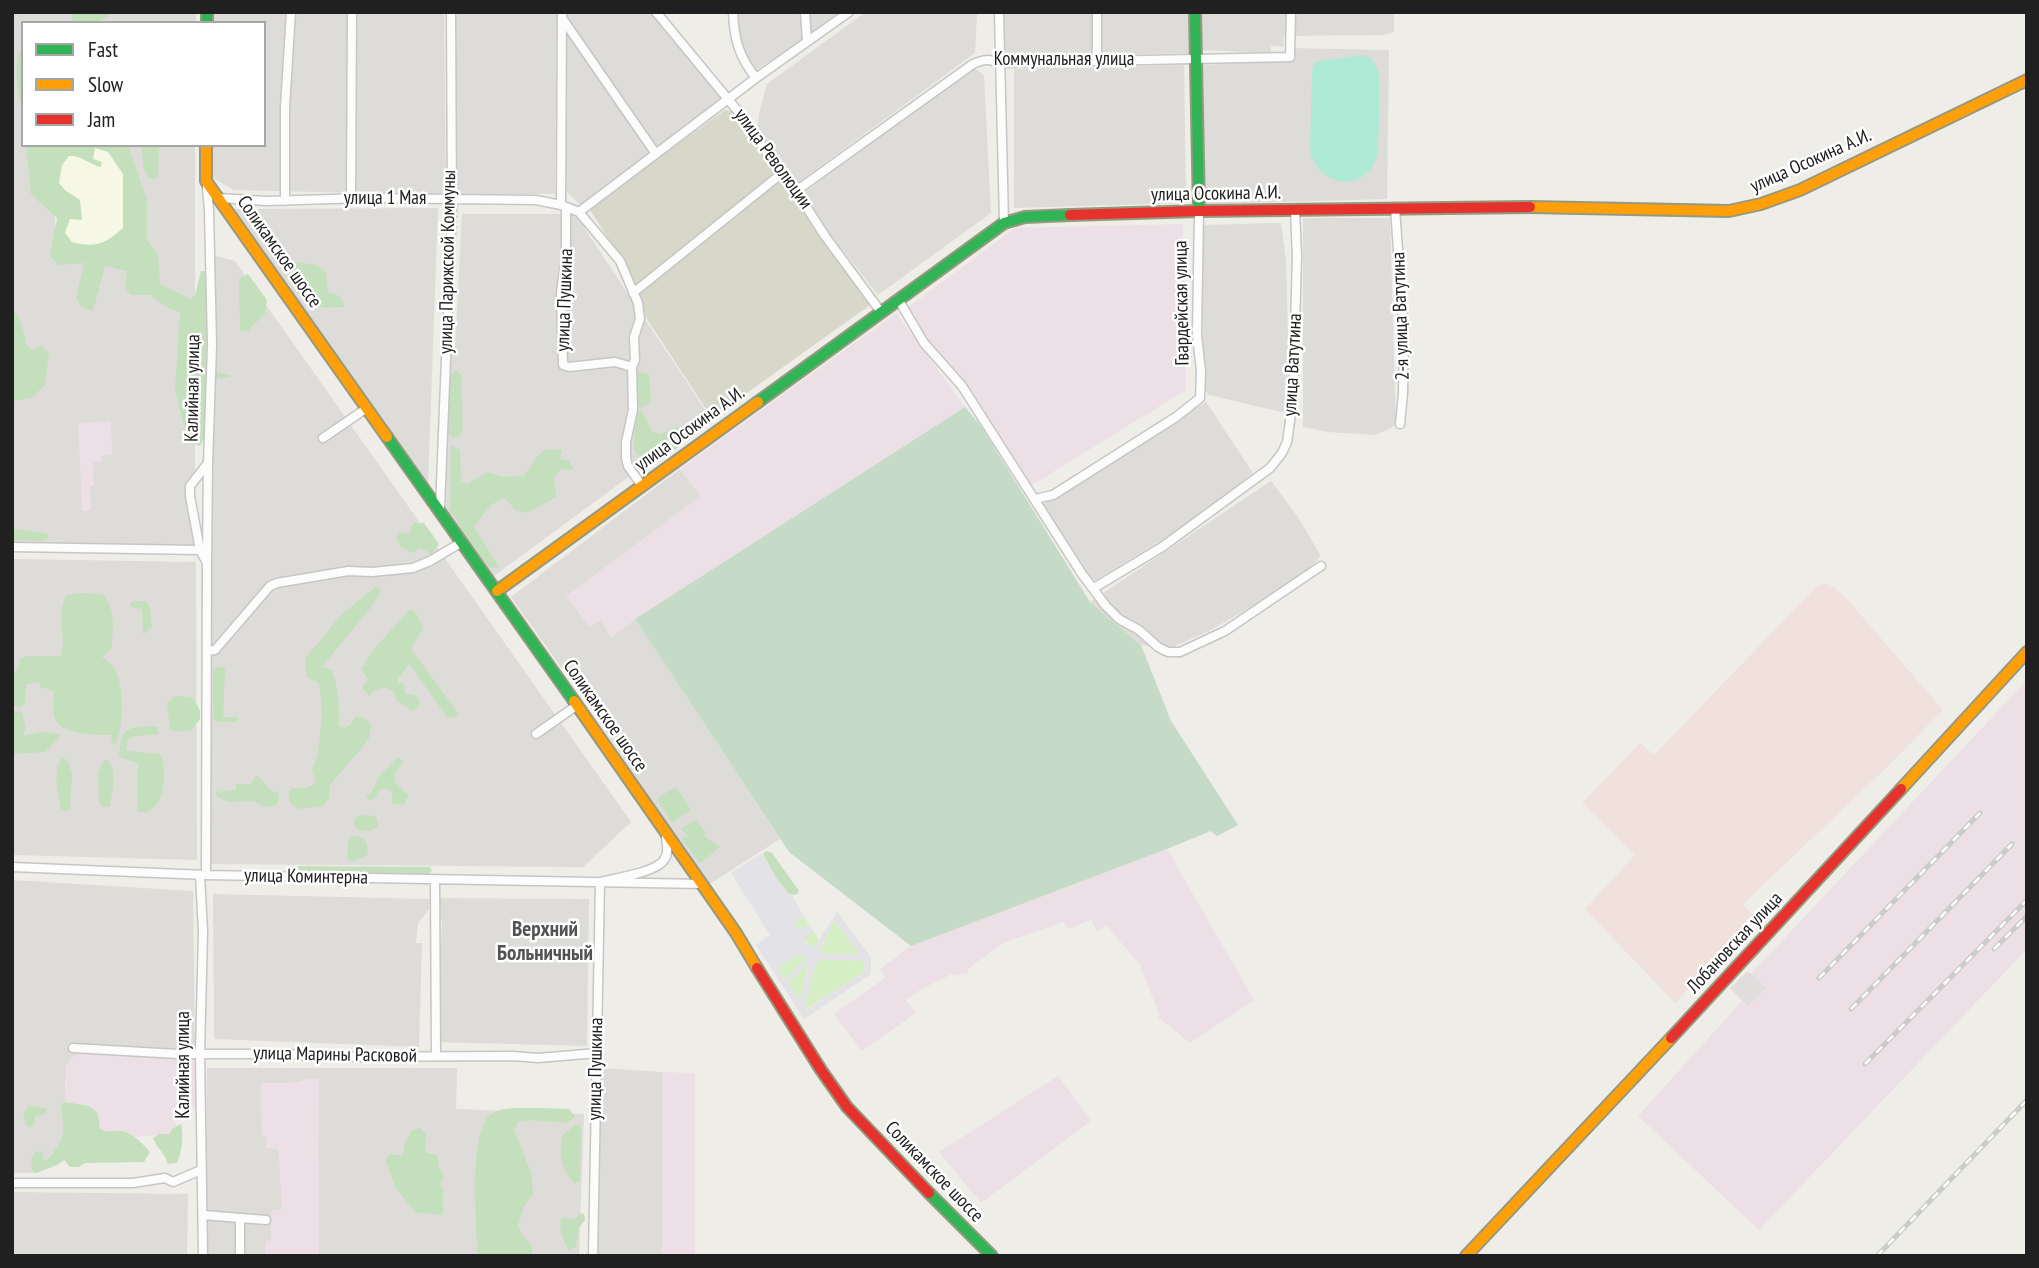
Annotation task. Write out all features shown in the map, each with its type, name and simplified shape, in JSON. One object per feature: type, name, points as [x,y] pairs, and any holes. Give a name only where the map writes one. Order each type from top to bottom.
[{"type":"main road","name":"Гвардейская улица","points":[[1195,12],[1199,211]]},
{"type":"main road","name":"улица Осокина А.И.","points":[[497,591],[1004,223],[1025,217],[1199,211],[1533,207],[1714,211],[1746,208],[1778,199],[1824,179],[2027,80]]},
{"type":"main road","name":"Калийная улица","points":[[206,147],[206,181]]},
{"type":"main road","name":"Соликамское шоссе","points":[[206,181],[665,830],[736,933],[821,1070],[848,1107],[889,1153],[992,1256]]},
{"type":"main road","name":"Лобановская улица","points":[[1466,1256],[2027,652]]},
{"type":"street","points":[[285,201],[285,107],[291,12]]},
{"type":"street","points":[[351,199],[352,12]]},
{"type":"street","name":"улица Парижской Коммуны","points":[[440,511],[452,209],[451,12]]},
{"type":"street","name":"улица Революции","points":[[656,12],[746,121],[881,312]]},
{"type":"street","points":[[733,12],[733,33],[744,63],[756,78]]},
{"type":"street","points":[[805,12],[807,41]]},
{"type":"street","points":[[642,485],[628,466],[626,458],[626,442],[633,410],[632,367],[635,360],[634,337],[640,319],[638,303],[620,261],[579,212],[756,78],[849,12]]},
{"type":"street","points":[[999,12],[1004,223]]},
{"type":"street","points":[[1097,12],[1097,60]]},
{"type":"street","name":"Коммунальная улица","points":[[796,191],[974,64],[989,59],[1000,63],[1290,57],[1291,12]]},
{"type":"street","points":[[562,15],[656,154]]},
{"type":"street","points":[[562,15],[564,206]]},
{"type":"street","points":[[634,293],[781,174]]},
{"type":"street","name":"Калийная улица","points":[[203,1256],[200,1054],[207,563],[200,550],[190,486],[208,463],[212,345],[206,181]]},
{"type":"street","name":"улица 1 Мая","points":[[219,198],[285,201],[536,200],[579,212]]},
{"type":"street","name":"улица Пушкина","points":[[564,206],[566,257],[561,292],[563,365],[569,367],[615,362],[632,367]]},
{"type":"street","name":"2-я улица Ватутина","points":[[1395,208],[1404,334],[1404,393],[1400,424]]},
{"type":"street","name":"Гвардейская улица","points":[[1035,499],[1053,495],[1176,417],[1200,398],[1201,371],[1197,335],[1199,211]]},
{"type":"street","name":"улица Ватутина","points":[[1094,588],[1171,541],[1270,468],[1282,453],[1287,442],[1293,400],[1297,256],[1295,211]]},
{"type":"street","points":[[898,299],[924,343],[962,386],[1105,606],[1158,647],[1168,652],[1180,652],[1225,631],[1321,566]]},
{"type":"street","points":[[323,439],[367,408]]},
{"type":"street","points":[[207,563],[208,463]]},
{"type":"street","points":[[207,651],[215,650],[270,586],[277,583],[348,571],[372,572],[413,568],[462,542]]},
{"type":"street","points":[[12,547],[200,550]]},
{"type":"street","points":[[536,734],[576,706]]},
{"type":"street","name":"улица Коминтерна","points":[[600,882],[650,869],[661,863],[666,858],[668,848],[665,830]]},
{"type":"street","name":"улица Коминтерна","points":[[12,867],[203,875],[702,884]]},
{"type":"street","points":[[435,880],[436,1055]]},
{"type":"street","name":"улица Пушкина","points":[[593,1256],[600,882]]},
{"type":"street","name":"улица Марины Расковой","points":[[73,1048],[200,1054],[291,1054],[313,1057],[436,1055],[538,1058],[597,1053]]},
{"type":"street","points":[[12,1183],[133,1183],[165,1178],[173,1182],[201,1170]]},
{"type":"street","points":[[203,1215],[266,1220]]},
{"type":"street","points":[[240,1218],[240,1256]]},
{"type":"shaded area","points":[[12,12],[196,12],[196,21],[21,21],[21,147],[195,147],[195,548],[12,545]]},
{"type":"shaded area","points":[[213,12],[444,12],[446,195],[234,190],[213,178],[213,147],[266,147],[266,21],[213,21]]},
{"type":"shaded area","points":[[453,12],[557,12],[555,194],[454,194]]},
{"type":"shaded area","points":[[564,12],[651,12],[725,101],[580,205],[563,187]]},
{"type":"shaded area","points":[[730,12],[839,12],[753,72],[733,45]]},
{"type":"shaded area","points":[[866,12],[977,12],[975,53],[796,184],[757,133],[767,84]]},
{"type":"shaded area","points":[[1004,12],[1094,12],[1095,57],[1004,58]]},
{"type":"shaded area","points":[[1100,12],[1189,12],[1189,53],[1101,55]]},
{"type":"shaded area","points":[[1199,12],[1394,12],[1394,32],[1383,35],[1284,36],[1283,47],[1271,46],[1271,53],[1200,50]]},
{"type":"shaded area","points":[[1287,48],[1389,50],[1387,199],[1205,204],[1203,65],[1286,61]]},
{"type":"shaded area","points":[[1184,65],[1186,203],[1014,208],[1014,69]]},
{"type":"shaded area","points":[[972,67],[984,75],[991,213],[878,295],[800,196]]},
{"type":"shaded area","points":[[725,110],[733,111],[814,221],[870,305],[712,418],[643,313],[630,274],[589,208]]},
{"type":"shaded area","points":[[74,147],[120,147],[140,262],[59,254],[49,164]]},
{"type":"shaded area","points":[[438,208],[428,484],[234,209]]},
{"type":"shaded area","points":[[462,214],[575,214],[710,417],[494,576],[446,512],[449,348],[455,347]]},
{"type":"shaded area","points":[[1303,218],[1390,218],[1396,425],[1376,435],[1328,432],[1303,427]]},
{"type":"shaded area","points":[[1281,223],[1286,260],[1289,375],[1286,413],[1209,395],[1204,389],[1201,225]]},
{"type":"shaded area","points":[[1183,224],[1186,390],[1027,488],[903,311],[1015,228]]},
{"type":"shaded area","points":[[209,254],[235,261],[631,822],[583,867],[209,864]]},
{"type":"shaded area","points":[[896,313],[965,407],[611,637],[601,621],[589,626],[566,596],[701,496],[680,469]]},
{"type":"shaded area","points":[[1206,402],[1253,473],[1191,522],[1096,580],[1086,579],[1037,508]]},
{"type":"shaded area","points":[[965,407],[981,426],[1090,602],[1141,645],[1171,721],[1238,825],[1217,836],[1211,831],[911,946],[789,852],[635,619]]},
{"type":"shaded area","points":[[111,421],[112,455],[102,456],[102,462],[93,462],[91,510],[82,511],[78,423]]},
{"type":"shaded area","points":[[680,469],[701,496],[601,621],[611,637],[635,619],[780,839],[708,885],[588,705],[511,597]]},
{"type":"shaded area","points":[[1271,481],[1298,517],[1321,556],[1305,572],[1209,631],[1166,650],[1141,645],[1090,602]]},
{"type":"shaded area","points":[[12,559],[196,562],[197,860],[12,855]]},
{"type":"shaded area","points":[[1826,583],[1847,599],[1943,710],[1743,904],[1755,917],[1675,1003],[1585,909],[1635,855],[1582,803],[1640,743],[1653,754],[1657,752],[1817,586]]},
{"type":"shaded area","points":[[2027,680],[2027,949],[1759,1230],[1638,1116],[1742,1001],[1734,992]]},
{"type":"shaded area","points":[[1167,849],[1254,1000],[1190,1043],[1158,1017],[1140,965],[1107,926],[1097,931],[1091,920],[1068,929],[1064,922],[1005,942],[969,968],[968,973],[954,976],[952,974],[920,990],[906,1000],[916,1013],[862,1051],[834,1014],[886,977],[880,969],[911,946]]},
{"type":"shaded area","points":[[764,852],[776,878],[792,895],[804,917],[794,923],[797,930],[808,925],[813,933],[803,939],[806,943],[816,947],[837,912],[871,957],[871,974],[804,1019],[756,945],[770,935],[731,873]],"holes":[[[835,921],[860,955],[822,954],[820,949]],[[796,956],[805,957],[806,960],[784,979],[778,967]],[[822,959],[864,961],[865,971],[804,1011],[815,964]],[[808,964],[809,965],[800,1001],[788,983]]]},
{"type":"shaded area","points":[[12,880],[193,891],[195,1059],[76,1054],[65,1081],[66,1102],[60,1105],[64,1120],[62,1141],[47,1160],[43,1159],[43,1152],[32,1170],[36,1173],[12,1173]]},
{"type":"shaded area","points":[[213,894],[429,899],[429,909],[418,923],[416,943],[422,943],[419,1047],[214,1039]]},
{"type":"shaded area","points":[[434,898],[589,899],[587,1046],[436,1042],[442,923]]},
{"type":"shaded area","points":[[1748,971],[1766,988],[1748,1006],[1730,988]]},
{"type":"shaded area","points":[[76,1054],[195,1059],[195,1107],[173,1108],[176,1125],[168,1134],[134,1137],[122,1131],[106,1133],[100,1129],[98,1113],[89,1106],[66,1102],[66,1065]]},
{"type":"shaded area","points":[[207,1068],[457,1068],[456,1109],[584,1114],[579,1256],[319,1256],[319,1079],[310,1079],[293,1083],[261,1083],[262,1135],[267,1136],[279,1149],[282,1209],[272,1211],[271,1241],[266,1241],[265,1256],[205,1256]]},
{"type":"shaded area","points":[[601,1068],[662,1072],[662,1256],[598,1256]]},
{"type":"shaded area","points":[[662,1072],[695,1073],[695,1256],[662,1256]]},
{"type":"shaded area","points":[[1058,1076],[1091,1121],[981,1203],[939,1152]]},
{"type":"shaded area","points":[[319,1079],[319,1256],[265,1256],[266,1240],[271,1241],[272,1211],[282,1209],[279,1149],[266,1148],[267,1136],[262,1135],[261,1083],[293,1083]]},
{"type":"shaded area","points":[[12,1192],[188,1194],[187,1256],[12,1256]]},
{"type":"green space","points":[[75,12],[111,12],[101,21],[73,21],[71,15]]},
{"type":"green space","points":[[21,50],[21,102],[17,79]]},
{"type":"green space","points":[[1361,55],[1372,59],[1379,74],[1377,157],[1371,169],[1362,176],[1352,181],[1342,181],[1322,173],[1310,151],[1312,71],[1314,62]]},
{"type":"green space","points":[[26,147],[129,147],[147,200],[147,240],[158,254],[160,284],[191,299],[195,295],[201,271],[205,271],[208,276],[206,371],[232,376],[216,379],[212,433],[200,446],[188,442],[175,389],[180,312],[168,308],[150,295],[131,295],[125,287],[127,271],[105,266],[93,311],[81,307],[76,298],[84,263],[58,265],[50,256],[57,218],[31,194]],"holes":[[[95,148],[108,152],[123,174],[123,228],[100,243],[88,245],[72,242],[65,233],[70,219],[82,220],[80,200],[59,183],[62,165],[69,156],[79,157],[101,167],[102,162],[93,159]]]},
{"type":"green space","points":[[141,147],[159,147],[158,178],[150,179],[144,170]]},
{"type":"green space","points":[[289,261],[317,265],[326,273],[328,292],[339,296],[344,307],[316,306],[305,300],[287,276],[284,268]]},
{"type":"green space","points":[[248,274],[267,300],[265,314],[251,327],[251,331],[240,330],[239,279]]},
{"type":"green space","points":[[12,309],[20,321],[26,345],[32,350],[42,346],[49,353],[45,385],[31,398],[12,401]]},
{"type":"green space","points":[[456,370],[461,374],[463,430],[459,436],[453,438],[449,434],[449,375]]},
{"type":"green space","points":[[643,372],[649,375],[651,402],[641,409],[637,404],[634,376]]},
{"type":"green space","points":[[642,411],[652,431],[661,435],[674,427],[679,428],[686,438],[679,447],[657,461],[636,454],[636,413]]},
{"type":"green space","points":[[451,445],[460,450],[461,481],[467,484],[488,472],[503,477],[524,476],[546,449],[562,450],[560,459],[568,460],[574,470],[561,469],[554,478],[556,497],[527,513],[515,510],[506,499],[496,502],[484,514],[474,527],[499,567],[490,568],[450,512]]},
{"type":"green space","points":[[414,523],[424,523],[439,544],[431,554],[421,548],[412,553],[401,547],[396,537],[401,532],[409,534]]},
{"type":"green space","points":[[12,529],[46,533],[49,537],[43,541],[12,540]]},
{"type":"green space","points":[[375,587],[382,590],[372,606],[320,669],[325,667],[332,670],[338,698],[339,726],[344,728],[351,724],[355,716],[364,718],[371,725],[369,739],[330,785],[329,798],[323,806],[299,809],[290,803],[288,792],[292,788],[307,788],[316,783],[312,770],[321,728],[319,683],[307,677],[305,659],[341,615]]},
{"type":"green space","points":[[102,594],[112,613],[112,649],[102,657],[116,671],[121,691],[122,714],[116,744],[112,744],[111,735],[80,733],[59,724],[55,719],[54,691],[40,687],[39,682],[26,684],[22,707],[12,706],[12,672],[18,670],[20,658],[61,656],[61,617],[64,602],[67,595]]},
{"type":"green space","points":[[134,601],[146,601],[150,608],[152,627],[143,635],[142,609],[130,607]]},
{"type":"green space","points":[[410,609],[416,613],[423,628],[411,649],[458,713],[455,717],[448,718],[409,664],[397,680],[404,683],[405,695],[412,694],[419,698],[420,705],[413,711],[397,701],[394,692],[386,687],[374,690],[369,696],[362,688],[368,680],[361,669],[375,648]]},
{"type":"green space","points":[[225,668],[223,717],[237,717],[237,722],[219,722],[213,719],[213,669]]},
{"type":"green space","points":[[176,696],[193,697],[200,711],[200,719],[191,730],[175,732],[170,728],[167,703]]},
{"type":"green space","points":[[12,711],[22,712],[26,730],[23,732],[24,736],[41,732],[60,734],[60,737],[45,752],[12,754]]},
{"type":"green space","points":[[158,727],[158,734],[130,737],[126,748],[128,751],[160,754],[164,765],[161,796],[156,805],[146,813],[137,811],[138,763],[119,755],[121,740],[129,729]]},
{"type":"green space","points":[[398,757],[403,761],[395,774],[395,782],[409,796],[404,804],[392,803],[392,792],[386,788],[378,791],[375,799],[368,800],[366,796],[371,793],[379,776]]},
{"type":"green space","points":[[62,758],[67,760],[72,773],[70,809],[66,811],[61,809],[57,783],[57,769]]},
{"type":"green space","points":[[104,760],[108,760],[112,770],[110,807],[102,807],[99,803],[98,773]]},
{"type":"green space","points":[[256,775],[271,790],[279,793],[276,805],[264,807],[253,801],[228,802],[215,792],[236,790],[236,784],[251,784]]},
{"type":"green space","points":[[676,787],[691,810],[672,823],[657,798]]},
{"type":"green space","points":[[358,816],[374,816],[378,826],[370,831],[358,830],[354,820]]},
{"type":"green space","points":[[695,820],[706,832],[704,836],[720,847],[700,863],[681,838],[689,836],[681,829]]},
{"type":"green space","points":[[357,836],[365,840],[368,855],[352,862],[347,859],[349,837]]},
{"type":"green space","points":[[767,851],[772,853],[799,891],[796,895],[789,894],[776,878],[764,856]]},
{"type":"green space","points":[[290,866],[430,867],[432,871],[427,875],[290,872]]},
{"type":"green space","points":[[804,917],[819,939],[816,947],[803,939],[809,925],[798,931],[793,923]]},
{"type":"green space","points":[[834,921],[861,955],[822,954],[820,950]]},
{"type":"green space","points":[[796,956],[806,960],[784,979],[778,967]]},
{"type":"green space","points":[[822,959],[864,961],[865,971],[803,1011],[815,964]]},
{"type":"green space","points":[[809,963],[800,1002],[788,983]]},
{"type":"green space","points":[[66,1102],[89,1106],[98,1113],[100,1129],[109,1132],[122,1131],[134,1136],[150,1152],[144,1162],[85,1163],[79,1167],[70,1167],[64,1160],[36,1173],[32,1170],[31,1159],[35,1152],[43,1151],[43,1159],[47,1160],[61,1140],[63,1121],[60,1104]]},
{"type":"green space","points":[[29,1106],[47,1108],[46,1114],[35,1116],[31,1128],[26,1125],[23,1113]]},
{"type":"green space","points":[[569,1109],[575,1117],[567,1123],[530,1120],[518,1122],[514,1130],[532,1175],[533,1194],[524,1206],[518,1225],[522,1235],[532,1246],[532,1256],[478,1256],[475,1182],[482,1127],[489,1116],[500,1110]]},
{"type":"green space","points":[[181,1124],[179,1158],[177,1163],[168,1164],[153,1138],[159,1134],[169,1134]]},
{"type":"green space","points":[[575,1125],[579,1125],[581,1131],[580,1180],[575,1184],[564,1167],[561,1149],[563,1135]]},
{"type":"green space","points":[[420,1128],[426,1133],[425,1152],[438,1156],[438,1165],[444,1177],[439,1183],[443,1190],[443,1215],[415,1212],[396,1188],[385,1159],[390,1155],[403,1155],[411,1131]]},
{"type":"green space","points":[[579,1213],[584,1214],[585,1220],[579,1228],[576,1247],[568,1250],[560,1226],[562,1218],[574,1219]]},
{"type":"pier","points":[[1980,811],[1981,813],[1819,979],[1818,978]]},
{"type":"pier","points":[[2013,841],[2015,843],[1853,1010],[1851,1008]]},
{"type":"railway","points":[[1819,978],[1980,813]]},
{"type":"railway","points":[[1851,1009],[2012,844]]},
{"type":"railway","points":[[1865,1064],[2027,900]]},
{"type":"railway","points":[[1994,949],[2027,916]]},
{"type":"railway","points":[[1877,1256],[2027,1100]]},
{"type":"traffic: fast","points":[[207,12],[207,21]]},
{"type":"traffic: fast","points":[[1195,12],[1199,211]]},
{"type":"traffic: fast","points":[[758,402],[1004,223],[1025,217],[1070,215]]},
{"type":"traffic: fast","points":[[387,437],[574,701]]},
{"type":"traffic: fast","points":[[929,1193],[992,1256]]},
{"type":"traffic: slow","points":[[1530,207],[1729,211],[1761,204],[1800,190],[2027,80]]},
{"type":"traffic: slow","points":[[206,147],[206,181],[387,437]]},
{"type":"traffic: slow","points":[[497,591],[758,402]]},
{"type":"traffic: slow","points":[[1901,789],[2027,652]]},
{"type":"traffic: slow","points":[[574,701],[736,933],[757,968]]},
{"type":"traffic: slow","points":[[1466,1256],[1671,1038]]},
{"type":"traffic: jam","points":[[1070,215],[1530,207]]},
{"type":"traffic: jam","points":[[1671,1038],[1901,789]]},
{"type":"traffic: jam","points":[[757,968],[847,1107],[929,1193]]},
{"type":"district","name":"Верхний Больничный","points":[[545,942]]}]
